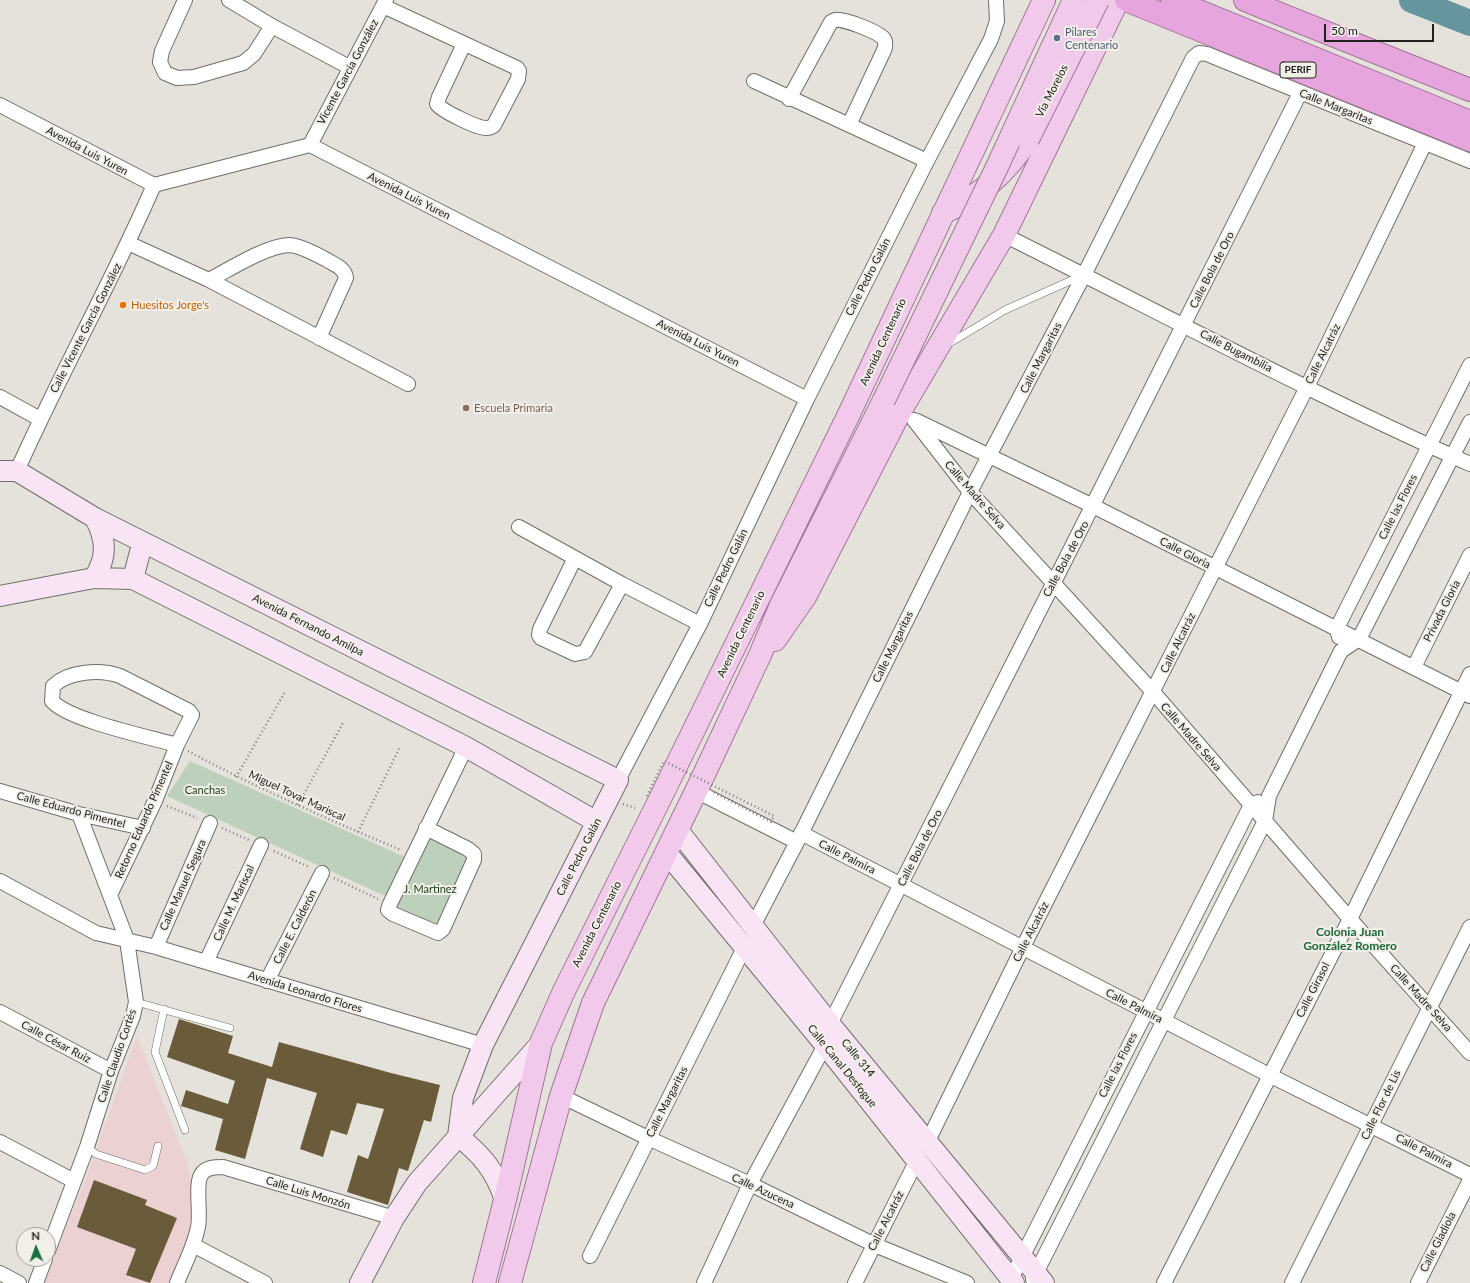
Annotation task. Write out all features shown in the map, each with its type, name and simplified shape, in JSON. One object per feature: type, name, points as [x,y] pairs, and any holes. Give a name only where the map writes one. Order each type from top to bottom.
[{"type":"highway","name":"PERIF","points":[[1126,0],[1470,140]]},
{"type":"highway","points":[[1172,0],[1470,122]]},
{"type":"highway","points":[[1245,0],[1470,90]]},
{"type":"main road","points":[[900,410],[997,167],[1074,0]]},
{"type":"main road","points":[[1086,0],[1096,8],[1105,31]]},
{"type":"main road","name":"Vía Morelos","points":[[943,212],[972,198],[990,185],[1010,166],[1028,139],[1098,0]]},
{"type":"main road","points":[[510,1283],[561,1096],[592,1003],[677,829],[704,792],[781,605],[900,410],[1004,235],[1105,31],[1118,0]]},
{"type":"main road","name":"Avenida Centenario","points":[[484,1283],[505,1200],[541,1043],[649,805],[848,416],[943,212],[1045,1]]},
{"type":"street","points":[[185,0],[162,51],[160,62],[165,73],[177,78],[194,78],[243,63],[254,54],[272,26]]},
{"type":"street","points":[[229,0],[272,26],[349,67]]},
{"type":"street","name":"Calle Pedro Galán","points":[[458,1136],[463,1098],[483,1045],[618,780],[700,624],[807,399],[991,39],[998,21],[996,1]]},
{"type":"street","points":[[384,3],[464,44],[513,66],[519,71],[518,79],[494,125],[488,128],[480,127],[442,110],[437,104],[464,44]]},
{"type":"street","name":"Vicente García González","points":[[310,145],[349,67],[384,3]]},
{"type":"street","points":[[789,99],[832,22],[835,20],[845,20],[881,36],[886,44],[849,125]]},
{"type":"street","name":"Calle Margaritas","points":[[753,926],[799,837],[970,492],[1084,275],[1196,55],[1199,53],[1207,54],[1470,161]]},
{"type":"street","points":[[754,81],[789,99],[849,125],[927,162]]},
{"type":"street","name":"Calle Bola de Oro","points":[[830,1024],[1053,582],[1093,506],[1300,93]]},
{"type":"street","name":"Avenida Luis Yuren","points":[[0,105],[154,185]]},
{"type":"street","name":"Calle Alcatráz","points":[[927,1143],[1022,949],[1154,693],[1214,568],[1307,387],[1425,143]]},
{"type":"street","points":[[154,185],[310,145]]},
{"type":"street","name":"Avenida Luis Yuren","points":[[310,145],[807,399]]},
{"type":"street","name":"Calle Vicente García González","points":[[9,471],[40,419],[128,243],[154,185]]},
{"type":"street","name":"Calle Bugambilia","points":[[1004,235],[1428,447],[1470,464]]},
{"type":"street","points":[[128,243],[209,280],[408,384]]},
{"type":"street","points":[[209,280],[262,253],[287,246],[294,246],[319,256],[340,268],[345,274],[346,278],[319,338]]},
{"type":"street","name":"Calle las Flores","points":[[1337,628],[1470,365]]},
{"type":"street","points":[[0,397],[40,419]]},
{"type":"street","name":"Calle Gloria","points":[[900,410],[1466,694]]},
{"type":"street","name":"Calle Madre Selva","points":[[900,410],[970,492],[1154,693],[1350,919],[1470,1053]]},
{"type":"street","name":"Calle las Flores","points":[[1037,1279],[1164,1021],[1265,821],[1269,796],[1341,651],[1358,639],[1470,422]]},
{"type":"street","name":"Avenida Fernando Amilpa","points":[[9,471],[95,518],[618,780]]},
{"type":"street","points":[[94,578],[102,565],[104,548],[102,532],[95,518]]},
{"type":"street","points":[[519,527],[622,584],[700,624]]},
{"type":"street","points":[[133,579],[140,552],[148,544]]},
{"type":"street","name":"Privada Gloria","points":[[1414,667],[1470,556]]},
{"type":"street","points":[[575,558],[540,629],[539,635],[541,638],[575,654],[585,652],[622,584]]},
{"type":"street","points":[[0,596],[94,578],[133,579],[466,747],[597,822]]},
{"type":"street","points":[[1337,628],[1341,651]]},
{"type":"street","name":"Retorno Eduardo Pimentel","points":[[110,895],[143,828],[177,745],[192,718],[191,713],[120,676],[108,672],[97,671],[64,679],[53,686],[52,700],[57,707],[76,716],[177,745]]},
{"type":"street","name":"Calle Girasol","points":[[1164,1283],[1269,1075],[1466,694],[1470,674]]},
{"type":"street","points":[[426,828],[468,849],[474,854],[474,860],[443,929],[438,933],[393,914],[388,910],[413,855],[426,828],[466,747]]},
{"type":"street","name":"Calle Eduardo Pimentel","points":[[0,791],[79,814],[143,828]]},
{"type":"street","name":"Calle Palmira","points":[[704,792],[901,885],[1145,1012],[1470,1175]]},
{"type":"street","points":[[1251,806],[1269,796]]},
{"type":"street","name":"Calle las Flores","points":[[1009,1282],[1251,806]]},
{"type":"street","name":"Calle Claudio Cortés","points":[[56,1229],[87,1147],[111,1071],[133,1016],[136,1002],[127,940],[79,814]]},
{"type":"street","name":"Calle Manuel Segura","points":[[156,947],[210,823]]},
{"type":"street","name":"Calle 314","points":[[677,829],[830,1024],[1022,1256],[1037,1279]]},
{"type":"street","name":"Calle M. Mariscal","points":[[206,962],[261,845]]},
{"type":"street","name":"Calle Canal Desfogue","points":[[666,852],[825,1045],[917,1160],[1009,1282]]},
{"type":"street","name":"Calle E. Calderón","points":[[267,981],[322,873]]},
{"type":"street","name":"Avenida Leonardo Flores","points":[[0,881],[96,934],[156,947],[483,1045]]},
{"type":"street","name":"Calle Flor de Lis","points":[[1292,1283],[1470,928]]},
{"type":"street","name":"Calle Margaritas","points":[[590,1256],[744,948]]},
{"type":"street","name":"Calle César Ruiz","points":[[0,1012],[111,1071]]},
{"type":"street","points":[[360,1283],[394,1218],[417,1183],[541,1043]]},
{"type":"street","points":[[704,1283],[750,1184],[825,1045]]},
{"type":"street","points":[[475,1066],[477,1078],[484,1086],[498,1088],[506,1082]]},
{"type":"street","name":"Calle Azucena","points":[[561,1096],[648,1138],[750,1184],[875,1245],[967,1283]]},
{"type":"street","points":[[458,1136],[482,1157],[491,1168],[498,1180],[505,1200]]},
{"type":"street","points":[[0,1142],[74,1181]]},
{"type":"street","name":"Calle Alcatráz","points":[[855,1283],[917,1160]]},
{"type":"street","name":"Calle Luis Monzón","points":[[192,1245],[198,1227],[200,1204],[198,1182],[201,1174],[205,1170],[214,1167],[223,1167],[394,1218]]},
{"type":"street","name":"Calle Gladiola","points":[[1418,1283],[1470,1180]]},
{"type":"street","points":[[177,1283],[192,1245],[265,1283]]},
{"type":"street","points":[[36,1283],[42,1267]]},
{"type":"street","points":[[0,1273],[19,1283]]},
{"type":"lane","points":[[934,352],[1005,310],[1084,275]]},
{"type":"lane","points":[[136,1002],[230,1028]]},
{"type":"lane","points":[[164,1009],[155,1052],[185,1130]]},
{"type":"lane","points":[[87,1147],[96,1154],[145,1170],[153,1166],[158,1146]]},
{"type":"path","points":[[236,777],[285,692]]},
{"type":"path","points":[[298,805],[344,722]]},
{"type":"path","name":"Miguel Tovar Mariscal","points":[[177,745],[236,777],[413,855]]},
{"type":"path","points":[[358,832],[400,746]]},
{"type":"path","points":[[610,798],[649,805],[664,761],[774,816],[771,822],[704,792]]},
{"type":"shaded area","points":[[137,1036],[187,1162],[195,1202],[188,1244],[171,1283],[44,1283],[50,1267],[56,1267],[56,1253],[84,1183]]},
{"type":"green space","name":"J. Martinez","points":[[190,761],[416,862],[432,832],[479,858],[443,932],[394,906],[396,901],[167,796]]},
{"type":"building","points":[[179,1019],[233,1036],[228,1053],[272,1067],[279,1042],[440,1085],[431,1122],[424,1120],[408,1171],[399,1168],[388,1205],[347,1192],[358,1155],[368,1159],[384,1109],[357,1103],[347,1135],[331,1130],[323,1157],[300,1149],[317,1093],[267,1078],[245,1159],[215,1150],[223,1119],[181,1106],[186,1090],[228,1104],[235,1081],[167,1057]]},
{"type":"building","points":[[94,1180],[147,1200],[145,1205],[177,1218],[150,1283],[126,1275],[136,1249],[77,1227]]},
{"type":"waterway","points":[[1412,0],[1470,23]]},
{"type":"place","name":"Pilares Centenario","points":[[1057,38]]},
{"type":"place","name":"Huesitos Jorge's","points":[[123,305]]},
{"type":"place","name":"Escuela Primaria","points":[[466,408]]},
{"type":"district","name":"Colonia Juan González Romero","points":[[1350,939]]},
{"type":"park label","name":"Canchas","points":[[205,790]]}]
